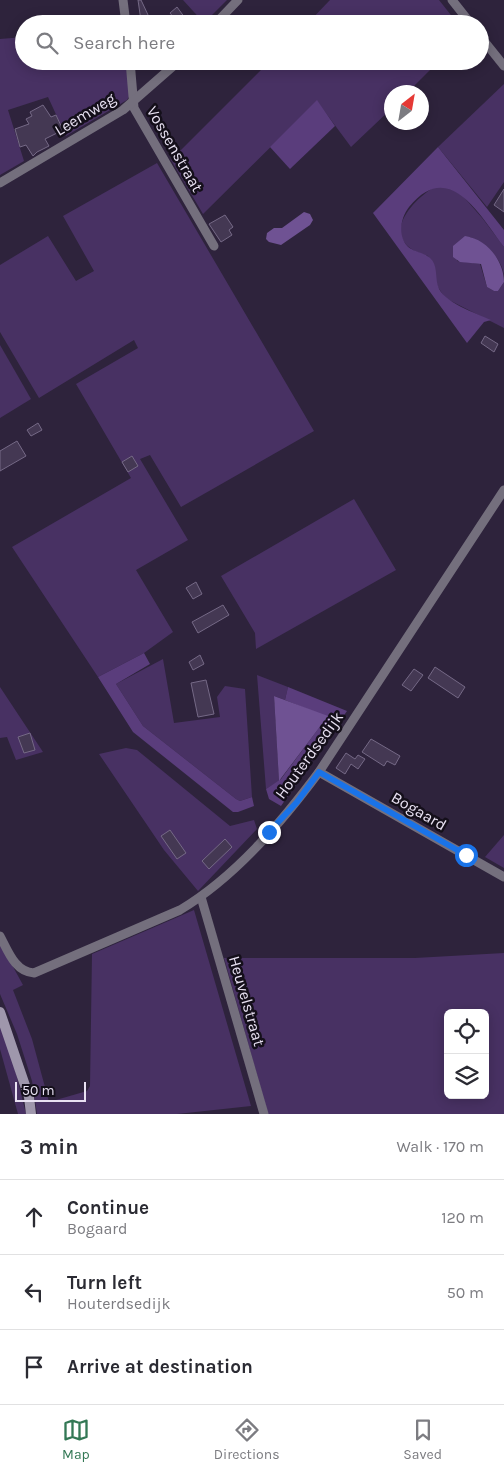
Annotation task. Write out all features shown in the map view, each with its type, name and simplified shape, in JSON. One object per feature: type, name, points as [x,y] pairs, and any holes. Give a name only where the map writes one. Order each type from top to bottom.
[{"type":"main road","points":[[0,1012],[29,1097],[31,1114]]},
{"type":"street","points":[[123,0],[125,15]]},
{"type":"street","points":[[224,15],[238,0]]},
{"type":"street","points":[[452,0],[464,15]]},
{"type":"street","points":[[489,47],[504,66]]},
{"type":"street","name":"Vossenstraat","points":[[131,70],[134,108],[214,246]]},
{"type":"street","name":"Leemweg","points":[[0,183],[134,102],[169,70]]},
{"type":"street","name":"Houterdsedijk","points":[[0,936],[19,968],[28,973],[40,971],[180,910],[201,897],[260,841],[297,802],[319,772],[504,490]]},
{"type":"street","name":"Bogaard","points":[[319,772],[504,877]]},
{"type":"street","name":"Heuvelstraat","points":[[201,897],[264,1114]]},
{"type":"shaded area","points":[[183,0],[227,0],[212,15],[197,15]]},
{"type":"shaded area","points":[[330,0],[439,0],[451,15],[316,15]]},
{"type":"shaded area","points":[[15,38],[15,70],[127,70],[130,95],[127,100],[66,136],[48,97],[8,110],[24,161],[0,175],[0,39]]},
{"type":"shaded area","points":[[261,70],[430,70],[415,85],[384,85],[384,116],[351,147],[317,101],[203,214],[171,160]]},
{"type":"shaded area","points":[[504,84],[504,182],[487,207],[438,147]]},
{"type":"shaded area","points":[[317,100],[335,126],[290,169],[270,147]]},
{"type":"shaded area","points":[[438,147],[504,230],[504,247],[474,207],[462,196],[450,189],[437,188],[424,193],[409,207],[403,218],[401,231],[405,244],[433,261],[441,292],[460,306],[491,320],[484,322],[467,343],[373,213]]},
{"type":"shaded area","points":[[157,163],[314,431],[181,507],[150,455],[140,459],[188,540],[136,570],[173,632],[144,653],[98,677],[12,547],[131,478],[76,384],[138,348],[134,340],[39,398],[0,332],[0,265],[48,236],[76,281],[94,271],[63,216]]},
{"type":"shaded area","points":[[434,187],[448,187],[462,195],[504,247],[504,275],[500,263],[492,252],[470,237],[457,261],[480,264],[487,287],[494,291],[498,291],[504,282],[504,328],[445,298],[438,287],[428,256],[413,250],[404,242],[401,233],[406,213],[423,195]]},
{"type":"shaded area","points":[[304,212],[310,214],[313,220],[310,225],[281,245],[269,242],[266,239],[267,233],[274,228],[282,228]]},
{"type":"shaded area","points":[[465,236],[487,246],[493,252],[503,274],[504,282],[498,291],[487,287],[481,264],[460,262],[453,257],[453,246]]},
{"type":"shaded area","points":[[0,345],[31,399],[0,418]]},
{"type":"shaded area","points":[[354,499],[396,570],[256,649],[255,633],[221,576]]},
{"type":"shaded area","points":[[144,653],[150,664],[116,684],[143,726],[236,799],[240,801],[252,797],[254,806],[233,812],[133,732],[98,677]]},
{"type":"shaded area","points":[[163,659],[174,723],[220,717],[217,697],[225,686],[245,689],[252,797],[240,801],[236,799],[143,726],[116,684]]},
{"type":"shaded area","points":[[257,675],[288,687],[285,700],[274,696],[279,781],[266,789]]},
{"type":"shaded area","points":[[0,687],[43,752],[16,760],[7,737],[0,738]]},
{"type":"shaded area","points":[[288,687],[347,711],[281,806],[269,799],[266,789],[281,779],[327,717],[285,700]]},
{"type":"shaded area","points":[[274,696],[328,716],[279,781]]},
{"type":"shaded area","points":[[126,748],[137,750],[230,826],[254,820],[257,829],[198,891],[164,850],[99,754]]},
{"type":"shaded area","points":[[504,835],[504,868],[485,857]]},
{"type":"shaded area","points":[[194,910],[251,1106],[177,1114],[37,1114],[32,1081],[17,1034],[0,994],[0,943],[23,985],[13,990],[32,1039],[49,1102],[87,1091],[90,1086],[92,954]]},
{"type":"shaded area","points":[[504,953],[504,1114],[268,1114],[224,958],[415,958]]},
{"type":"shaded area","points":[[0,1026],[14,1065],[26,1114],[18,1114],[0,1049]]},
{"type":"building","points":[[138,0],[141,0],[148,15],[140,15]]},
{"type":"building","points":[[177,7],[183,15],[172,15],[170,13]]},
{"type":"building","points":[[43,105],[51,117],[56,115],[63,130],[45,139],[49,146],[33,156],[26,145],[20,147],[15,129],[29,124],[26,119],[32,116],[30,112]]},
{"type":"building","points":[[504,189],[504,212],[494,205]]},
{"type":"building","points":[[225,215],[233,227],[229,230],[232,235],[221,242],[209,224]]},
{"type":"building","points":[[485,336],[498,344],[494,352],[481,343]]},
{"type":"building","points":[[38,423],[42,430],[31,436],[27,430]]},
{"type":"building","points":[[17,441],[26,456],[0,471],[0,451]]},
{"type":"building","points":[[132,456],[138,466],[128,472],[122,462]]},
{"type":"building","points":[[196,582],[202,594],[193,599],[186,588]]},
{"type":"building","points":[[223,605],[229,615],[198,633],[192,622]]},
{"type":"building","points":[[200,655],[204,664],[193,670],[189,662]]},
{"type":"building","points":[[435,667],[465,687],[458,698],[428,678]]},
{"type":"building","points":[[414,669],[423,675],[411,691],[402,685]]},
{"type":"building","points":[[206,680],[214,714],[198,717],[191,683]]},
{"type":"building","points":[[30,733],[35,750],[24,753],[18,737]]},
{"type":"building","points":[[371,739],[400,756],[395,765],[387,761],[384,766],[362,752]]},
{"type":"building","points":[[346,753],[355,759],[358,755],[365,759],[358,769],[351,764],[345,774],[336,768]]},
{"type":"building","points":[[170,830],[186,853],[177,859],[161,836]]},
{"type":"building","points":[[225,839],[232,847],[209,869],[202,861]]},
{"type":"route","points":[[269,832],[297,802],[319,772],[466,855]]}]
